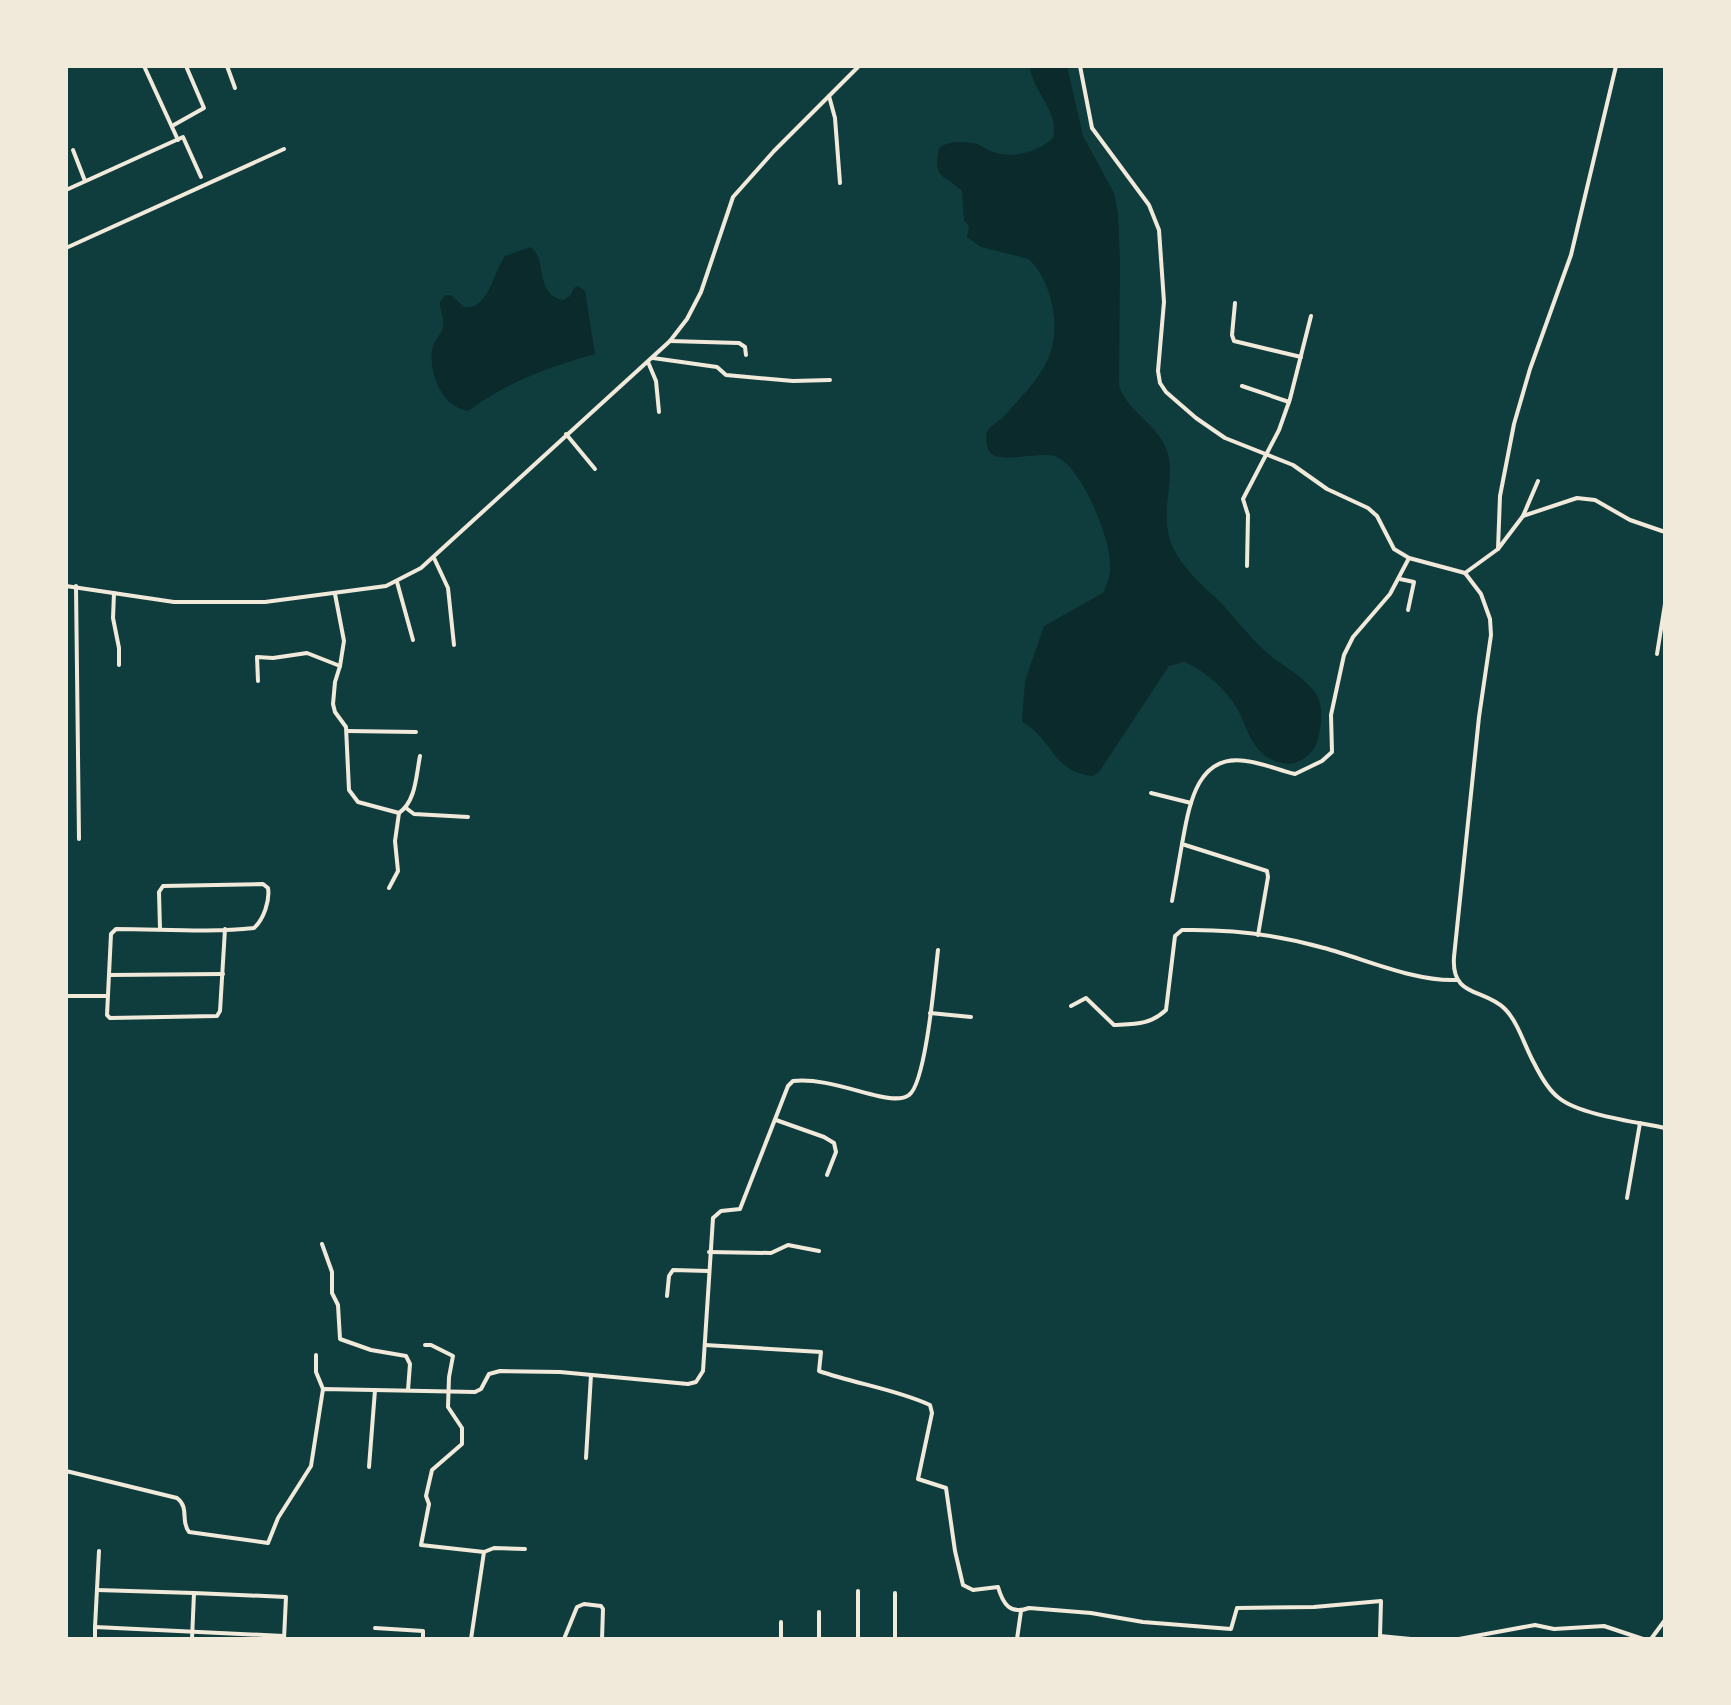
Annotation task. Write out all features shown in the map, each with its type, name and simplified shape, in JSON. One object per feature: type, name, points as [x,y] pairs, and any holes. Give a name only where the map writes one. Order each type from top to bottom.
[{"type":"street","points":[[144,66],[178,140]]},
{"type":"street","points":[[172,126],[204,108],[186,66]]},
{"type":"street","points":[[227,66],[235,88]]},
{"type":"street","points":[[66,586],[174,602],[265,602],[360,592],[397,582],[434,558],[670,341],[687,319],[701,292],[733,197],[859,66]]},
{"type":"street","points":[[1080,66],[1092,128],[1149,205],[1159,230],[1164,302],[1158,371],[1160,383],[1177,403],[1212,429],[1242,445],[1293,465],[1327,489],[1368,508],[1377,516],[1394,549],[1409,558],[1465,573],[1481,594],[1490,619],[1491,635],[1479,717],[1454,957],[1453,971],[1457,980],[1468,990],[1506,1010],[1538,1070],[1557,1097],[1578,1108],[1665,1128]]},
{"type":"street","points":[[1498,549],[1500,496],[1514,424],[1530,369],[1571,255],[1616,66]]},
{"type":"street","points":[[829,96],[835,118],[840,183]]},
{"type":"street","points":[[66,190],[185,139],[201,177]]},
{"type":"street","points":[[66,248],[284,149]]},
{"type":"street","points":[[73,150],[85,181]]},
{"type":"street","points":[[1235,303],[1234,341],[1301,357]]},
{"type":"street","points":[[1247,566],[1248,515],[1243,499],[1279,430],[1311,316]]},
{"type":"street","points":[[670,341],[739,343],[745,347],[746,355]]},
{"type":"street","points":[[653,358],[717,367],[726,375],[793,381],[830,380]]},
{"type":"street","points":[[648,362],[656,381],[659,412]]},
{"type":"street","points":[[1242,386],[1289,402]]},
{"type":"street","points":[[566,434],[595,469]]},
{"type":"street","points":[[1465,573],[1498,549],[1523,516],[1538,481]]},
{"type":"street","points":[[1523,516],[1577,498],[1586,498],[1644,526],[1665,532]]},
{"type":"street","points":[[434,558],[448,588],[454,645]]},
{"type":"street","points":[[1172,901],[1191,803],[1201,777],[1219,763],[1241,760],[1295,774],[1328,757],[1333,747],[1331,715],[1334,694],[1344,655],[1353,637],[1390,594],[1409,558]]},
{"type":"street","points":[[1400,579],[1414,582],[1408,610]]},
{"type":"street","points":[[397,582],[413,640]]},
{"type":"street","points":[[76,586],[79,839]]},
{"type":"street","points":[[114,593],[113,618],[119,665]]},
{"type":"street","points":[[335,594],[344,641],[333,704],[347,731],[347,781],[353,798],[366,805],[399,813]]},
{"type":"street","points":[[1657,654],[1665,604]]},
{"type":"street","points":[[258,681],[256,662],[257,657],[261,656],[273,658],[307,653],[340,666]]},
{"type":"street","points":[[347,731],[416,732]]},
{"type":"street","points":[[389,888],[398,871],[395,841],[399,813],[412,798],[420,756]]},
{"type":"street","points":[[1151,793],[1191,803]]},
{"type":"street","points":[[406,808],[414,814],[468,817]]},
{"type":"street","points":[[1182,844],[1267,871],[1258,935]]},
{"type":"street","points":[[160,929],[159,892],[163,886],[263,884],[268,888],[267,902],[257,926],[225,929],[160,929],[114,929],[107,996],[107,1015],[111,1019],[216,1016],[220,1013],[225,929]]},
{"type":"street","points":[[1071,1006],[1086,998],[1114,1025],[1155,1020],[1166,1010],[1177,933],[1187,930],[1258,935],[1311,944],[1417,974],[1457,980]]},
{"type":"street","points":[[323,1389],[478,1392],[489,1374],[500,1371],[692,1383],[699,1380],[705,1345],[713,1218],[721,1211],[740,1209],[788,1086],[793,1081],[815,1082],[882,1097],[900,1098],[910,1094],[915,1088],[926,1049],[938,950]]},
{"type":"street","points":[[108,975],[223,974]]},
{"type":"street","points":[[66,996],[107,996]]},
{"type":"street","points":[[930,1013],[971,1017]]},
{"type":"street","points":[[776,1120],[834,1143],[836,1152],[827,1175]]},
{"type":"street","points":[[1627,1198],[1640,1123]]},
{"type":"street","points":[[322,1244],[332,1272],[332,1293],[338,1305],[340,1339],[371,1350],[406,1356],[410,1364],[408,1390]]},
{"type":"street","points":[[709,1252],[771,1253],[788,1245],[819,1251]]},
{"type":"street","points":[[667,1296],[669,1276],[673,1270],[708,1271]]},
{"type":"street","points":[[425,1345],[453,1356],[449,1411],[462,1428],[462,1444],[432,1470],[421,1545],[484,1552],[494,1548],[525,1549]]},
{"type":"street","points":[[705,1345],[821,1352],[819,1371],[910,1396],[930,1405],[932,1413],[918,1479],[946,1488],[963,1585],[973,1590],[998,1587],[1002,1601],[1010,1609],[1060,1610],[1143,1622],[1231,1629],[1237,1608],[1314,1607],[1381,1601],[1380,1636],[1411,1639]]},
{"type":"street","points":[[66,1471],[177,1498],[185,1507],[185,1527],[189,1532],[268,1543],[278,1518],[311,1466],[323,1389],[316,1372],[316,1355]]},
{"type":"street","points":[[586,1458],[591,1375]]},
{"type":"street","points":[[369,1467],[375,1390]]},
{"type":"street","points":[[95,1639],[99,1551]]},
{"type":"street","points":[[471,1639],[484,1552]]},
{"type":"street","points":[[95,1627],[284,1637],[286,1597],[97,1590]]},
{"type":"street","points":[[858,1591],[858,1639]]},
{"type":"street","points":[[192,1639],[194,1593]]},
{"type":"street","points":[[895,1593],[895,1639]]},
{"type":"street","points":[[564,1639],[577,1607],[591,1604],[603,1609],[602,1639]]},
{"type":"street","points":[[1017,1639],[1021,1611]]},
{"type":"street","points":[[819,1612],[819,1639]]},
{"type":"street","points":[[1651,1639],[1665,1620]]},
{"type":"street","points":[[781,1622],[781,1639]]},
{"type":"street","points":[[1459,1639],[1535,1625],[1554,1629],[1600,1625],[1617,1628],[1643,1639]]},
{"type":"street","points":[[375,1628],[423,1631],[423,1639]]},
{"type":"water","points":[[1030,66],[1067,66],[1083,136],[1114,193],[1120,262],[1119,386],[1129,404],[1159,435],[1168,454],[1167,529],[1171,542],[1192,575],[1263,649],[1307,683],[1318,697],[1321,717],[1318,739],[1313,750],[1299,761],[1282,763],[1264,755],[1253,742],[1228,695],[1207,675],[1184,662],[1169,666],[1099,772],[1092,776],[1068,768],[1040,736],[1022,722],[1025,681],[1044,626],[1103,593],[1110,571],[1109,551],[1092,502],[1074,472],[1064,462],[1047,455],[997,457],[988,449],[987,431],[1027,390],[1050,355],[1055,327],[1053,310],[1045,282],[1029,259],[981,247],[967,237],[969,226],[964,221],[962,191],[941,175],[937,166],[939,148],[951,143],[972,143],[1009,155],[1033,150],[1053,138],[1053,119],[1035,84]]},
{"type":"water","points":[[531,247],[539,260],[548,291],[554,297],[563,300],[578,286],[585,291],[595,354],[529,376],[468,411],[459,408],[444,396],[433,369],[433,347],[443,324],[440,302],[445,295],[451,295],[464,307],[479,303],[505,256]]}]
